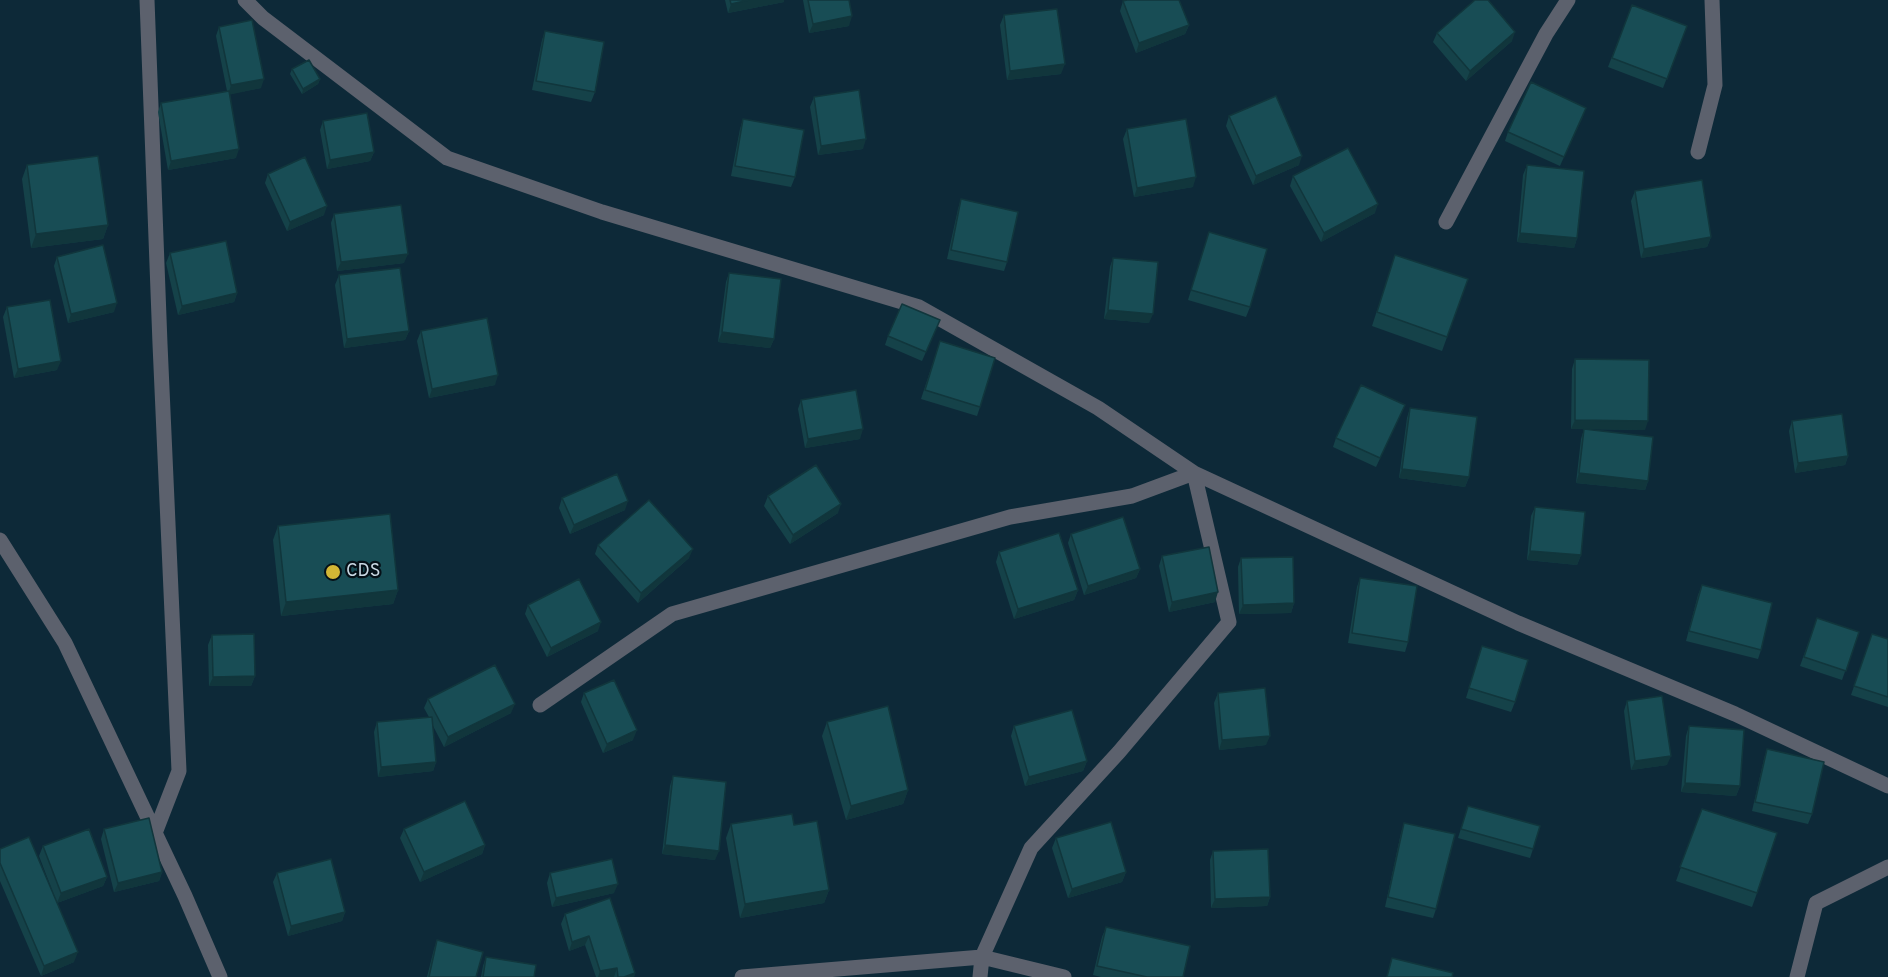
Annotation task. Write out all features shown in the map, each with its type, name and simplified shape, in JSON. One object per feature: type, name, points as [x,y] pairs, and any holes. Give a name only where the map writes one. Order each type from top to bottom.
[{"type":"street","points":[[147,0],[179,771],[155,833]]},
{"type":"street","points":[[245,0],[263,18],[447,158],[602,212],[919,307],[1098,408],[1194,473],[1518,623],[1735,714],[1888,786]]},
{"type":"street","points":[[1446,222],[1546,34],[1568,0]]},
{"type":"street","points":[[1698,152],[1715,85],[1712,0]]},
{"type":"street","points":[[540,705],[672,614],[1010,517],[1132,496],[1194,473]]},
{"type":"street","points":[[980,977],[981,957],[1031,848],[1119,752],[1229,622],[1194,473]]},
{"type":"street","points":[[0,540],[65,643],[220,977]]},
{"type":"street","points":[[1797,977],[1816,903],[1888,867]]},
{"type":"street","points":[[742,977],[981,957],[1064,977]]},
{"type":"building","points":[[730,0],[749,0],[731,4]]},
{"type":"building","points":[[808,0],[849,0],[852,16],[813,24]]},
{"type":"building","points":[[1179,0],[1189,25],[1139,43],[1123,1]]},
{"type":"building","points":[[1475,0],[1488,0],[1515,32],[1470,71],[1437,33]]},
{"type":"building","points":[[1632,5],[1687,26],[1667,79],[1612,58]]},
{"type":"building","points":[[1057,9],[1065,64],[1010,71],[1004,15]]},
{"type":"building","points":[[252,20],[264,79],[231,85],[219,27]]},
{"type":"building","points":[[545,31],[604,42],[595,92],[536,81]]},
{"type":"building","points":[[309,60],[320,79],[303,89],[292,69]]},
{"type":"building","points":[[1531,82],[1586,108],[1564,157],[1508,132]]},
{"type":"building","points":[[859,90],[866,139],[821,146],[814,97]]},
{"type":"building","points":[[229,91],[239,149],[171,161],[161,103]]},
{"type":"building","points":[[1276,96],[1302,156],[1256,176],[1229,116]]},
{"type":"building","points":[[367,113],[374,152],[330,160],[323,121]]},
{"type":"building","points":[[743,119],[804,130],[795,177],[735,166]]},
{"type":"building","points":[[1186,119],[1196,177],[1137,188],[1127,129]]},
{"type":"building","points":[[1348,148],[1378,204],[1324,233],[1293,176]]},
{"type":"building","points":[[98,156],[108,225],[36,234],[27,165]]},
{"type":"building","points":[[305,157],[327,206],[290,222],[268,174]]},
{"type":"building","points":[[1527,165],[1584,171],[1577,238],[1520,233]]},
{"type":"building","points":[[1702,180],[1711,237],[1644,249],[1635,191]]},
{"type":"building","points":[[961,199],[1018,212],[1007,262],[951,250]]},
{"type":"building","points":[[401,205],[408,254],[341,262],[334,214]]},
{"type":"building","points":[[1209,232],[1267,249],[1250,307],[1191,290]]},
{"type":"building","points":[[226,241],[237,293],[182,306],[170,253]]},
{"type":"building","points":[[103,245],[117,303],[71,314],[57,257]]},
{"type":"building","points":[[1395,255],[1468,279],[1447,337],[1377,312]]},
{"type":"building","points":[[1113,258],[1158,262],[1153,314],[1108,310]]},
{"type":"building","points":[[400,268],[409,331],[347,339],[339,275]]},
{"type":"building","points":[[729,273],[781,279],[774,339],[722,332]]},
{"type":"building","points":[[50,300],[61,361],[18,369],[7,307]]},
{"type":"building","points":[[902,304],[940,320],[926,352],[888,336]]},
{"type":"building","points":[[487,318],[498,375],[432,389],[421,331]]},
{"type":"building","points":[[940,341],[995,358],[980,407],[925,390]]},
{"type":"building","points":[[1575,359],[1649,360],[1648,421],[1575,420]]},
{"type":"building","points":[[1361,385],[1405,405],[1380,458],[1336,438]]},
{"type":"building","points":[[856,390],[863,429],[808,439],[801,400]]},
{"type":"building","points":[[1410,408],[1477,417],[1469,477],[1402,469]]},
{"type":"building","points":[[1842,414],[1848,456],[1798,463],[1792,421]]},
{"type":"building","points":[[1584,429],[1653,437],[1648,481],[1579,473]]},
{"type":"building","points":[[816,465],[841,504],[793,535],[768,496]]},
{"type":"building","points":[[617,474],[628,501],[574,525],[562,498]]},
{"type":"building","points":[[649,500],[693,549],[641,593],[598,545]]},
{"type":"building","points":[[1535,507],[1585,512],[1581,555],[1530,551]]},
{"type":"building","name":"CDS","points":[[390,514],[398,590],[286,602],[278,526]]},
{"type":"building","points":[[1123,517],[1140,569],[1088,586],[1071,534]]},
{"type":"building","points":[[1059,533],[1078,590],[1018,609],[999,552]]},
{"type":"building","points":[[1209,547],[1218,592],[1172,602],[1162,556]]},
{"type":"building","points":[[1293,557],[1294,603],[1243,605],[1241,558]]},
{"type":"building","points":[[1360,578],[1417,586],[1408,642],[1352,633]]},
{"type":"building","points":[[579,579],[601,622],[551,648],[528,605]]},
{"type":"building","points":[[1702,585],[1772,603],[1761,650],[1689,631]]},
{"type":"building","points":[[1817,618],[1859,632],[1846,671],[1804,657]]},
{"type":"building","points":[[254,634],[255,676],[213,677],[212,635]]},
{"type":"building","points":[[1872,634],[1888,639],[1888,697],[1854,686]]},
{"type":"building","points":[[1482,646],[1528,660],[1515,702],[1469,688]]},
{"type":"building","points":[[495,665],[515,704],[448,737],[428,699]]},
{"type":"building","points":[[614,680],[637,730],[607,744],[584,693]]},
{"type":"building","points":[[1265,688],[1270,736],[1222,740],[1218,693]]},
{"type":"building","points":[[1662,696],[1671,756],[1635,761],[1627,701]]},
{"type":"building","points":[[888,706],[908,790],[851,806],[827,722]]},
{"type":"building","points":[[1072,710],[1087,761],[1029,777],[1014,726]]},
{"type":"building","points":[[432,717],[436,762],[381,767],[377,722]]},
{"type":"building","points":[[1689,726],[1744,730],[1740,786],[1685,783]]},
{"type":"building","points":[[1767,749],[1824,762],[1812,814],[1755,802]]},
{"type":"building","points":[[673,776],[726,782],[719,851],[665,845]]},
{"type":"building","points":[[465,801],[485,845],[424,872],[404,829]]},
{"type":"building","points":[[1468,806],[1540,826],[1533,849],[1461,829]]},
{"type":"building","points":[[1702,809],[1777,833],[1757,893],[1680,867]]},
{"type":"building","points":[[792,814],[794,825],[817,821],[829,890],[745,904],[731,824]]},
{"type":"building","points":[[149,818],[162,872],[118,883],[104,829]]},
{"type":"building","points":[[1111,822],[1126,872],[1072,889],[1056,838]]},
{"type":"building","points":[[1404,823],[1455,834],[1436,909],[1388,897]]},
{"type":"building","points":[[89,829],[107,877],[61,893],[43,846]]},
{"type":"building","points":[[29,837],[78,952],[44,966],[0,863],[0,849]]},
{"type":"building","points":[[1268,849],[1270,897],[1215,899],[1213,851]]},
{"type":"building","points":[[331,859],[345,912],[291,926],[277,873]]},
{"type":"building","points":[[612,859],[618,884],[556,898],[550,873]]},
{"type":"building","points":[[610,898],[635,973],[624,977],[618,977],[617,968],[600,971],[589,936],[572,942],[565,914]]},
{"type":"building","points":[[1106,927],[1190,946],[1183,977],[1147,977],[1097,966]]},
{"type":"building","points":[[437,940],[483,952],[476,977],[429,977]]},
{"type":"building","points":[[486,957],[536,965],[534,977],[483,977]]},
{"type":"building","points":[[1392,958],[1453,973],[1452,977],[1387,977]]},
{"type":"place","name":"CDS","points":[[333,572]]}]
